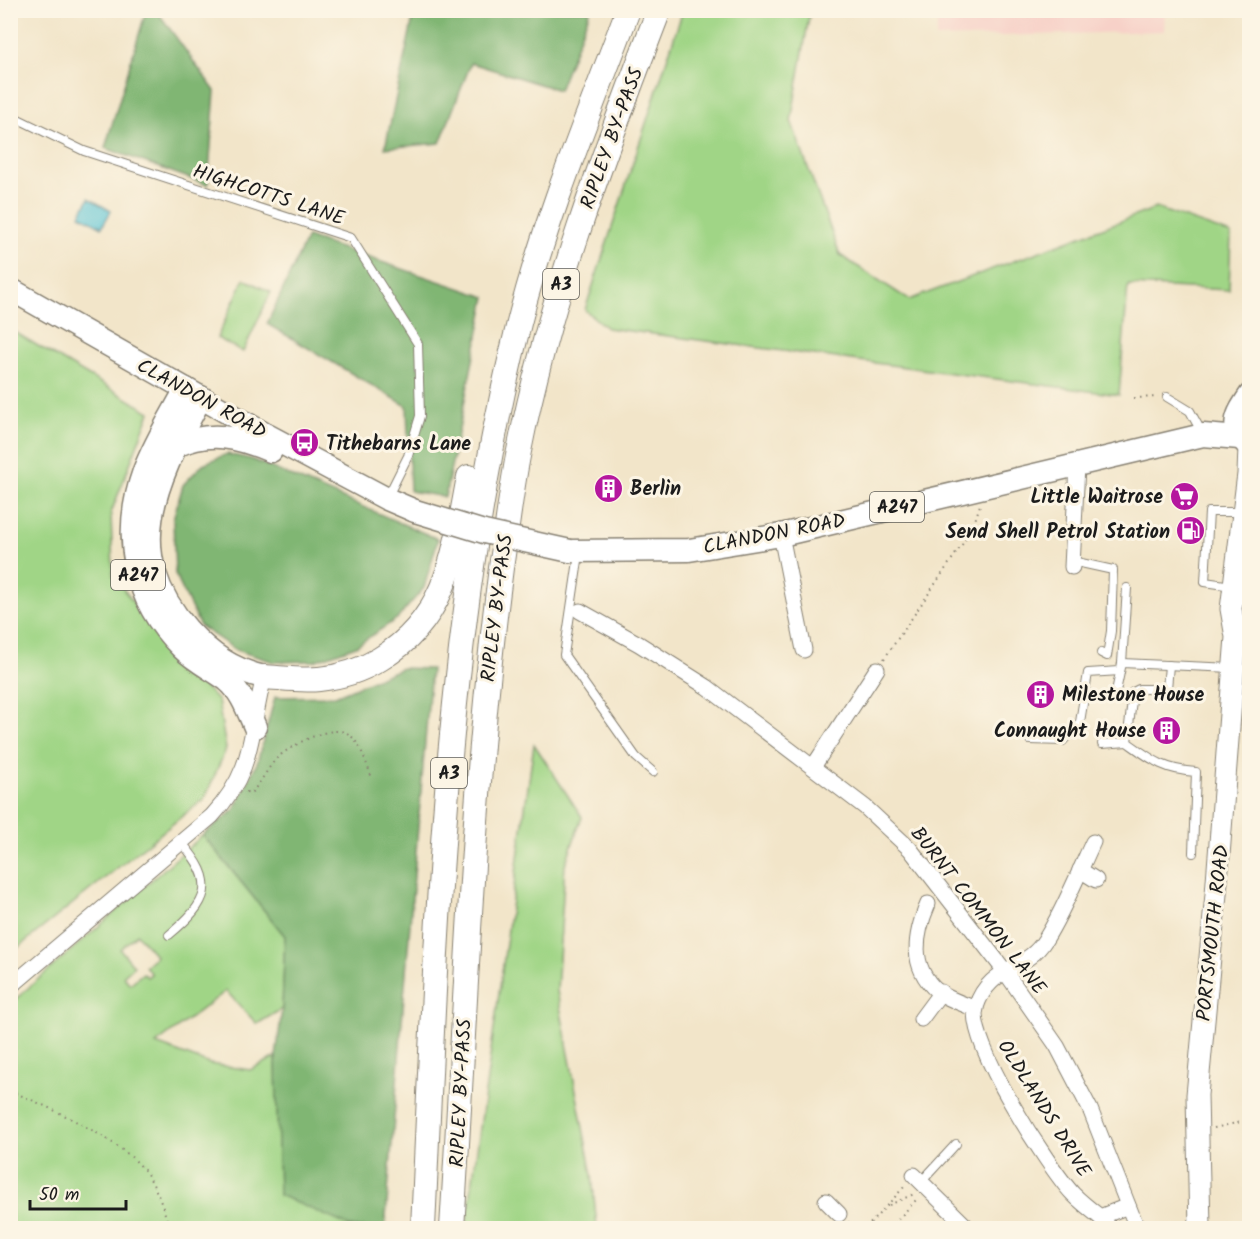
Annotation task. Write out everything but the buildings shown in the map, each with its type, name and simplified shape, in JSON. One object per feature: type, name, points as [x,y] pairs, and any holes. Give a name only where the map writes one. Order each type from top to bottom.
[{"type":"highway","name":"RIPLEY BY-PASS","points":[[423,1228],[452,717],[473,551],[491,442],[519,322],[561,186],[628,10]]},
{"type":"highway","name":"RIPLEY BY-PASS","points":[[452,1228],[472,849],[490,645],[508,510],[546,331],[567,263],[658,10]]},
{"type":"highway","points":[[264,677],[319,679],[371,665],[411,637],[433,609],[455,549],[482,411],[496,370],[519,322]]},
{"type":"main road","name":"CLANDON ROAD","points":[[10,289],[387,499],[475,530],[575,552],[689,550],[781,535],[1207,435],[1246,444]]},
{"type":"main road","name":"A247","points":[[194,393],[176,446],[161,477],[152,504],[149,533],[153,564],[163,592],[177,617],[206,649],[244,673],[264,677]]},
{"type":"main road","name":"A247","points":[[194,393],[145,469],[137,494],[133,543],[136,568],[143,592],[154,615],[183,649],[199,663],[227,680],[236,690],[255,727]]},
{"type":"main road","name":"CLANDON ROAD","points":[[1207,435],[1243,404]]},
{"type":"main road","points":[[1243,404],[1235,424],[1246,444]]},
{"type":"main road","points":[[176,446],[208,436],[225,436],[325,466]]},
{"type":"main road","name":"PORTSMOUTH ROAD","points":[[1243,638],[1231,609],[1243,512],[1246,444]]},
{"type":"main road","name":"PORTSMOUTH ROAD","points":[[1200,1228],[1196,1132],[1202,1029],[1222,827],[1232,668],[1250,616]]},
{"type":"street","points":[[1072,564],[1077,465]]},
{"type":"street","points":[[781,535],[804,650]]},
{"type":"street","name":"BURNT COMMON LANE","points":[[576,607],[707,687],[865,807],[910,849],[1004,970],[1057,1046],[1075,1079],[1137,1228]]},
{"type":"street","points":[[813,767],[877,669]]},
{"type":"street","points":[[10,987],[212,816],[235,787],[247,764],[264,677]]},
{"type":"street","points":[[928,904],[916,939],[917,958],[941,992],[976,1009],[986,987],[1004,970],[1027,961],[1045,940],[1093,842]]},
{"type":"street","points":[[1080,870],[1096,880]]},
{"type":"street","points":[[921,1019],[941,992]]},
{"type":"street","name":"OLDLANDS DRIVE","points":[[976,1009],[976,1026],[985,1055],[1048,1161],[1073,1194],[1105,1223],[1128,1206]]},
{"type":"street","points":[[921,1182],[968,1228]]},
{"type":"street","points":[[826,1201],[839,1214]]},
{"type":"lane","name":"HIGHCOTTS LANE","points":[[10,115],[84,151],[351,238],[418,344],[420,416],[408,456],[387,499]]},
{"type":"lane","points":[[1167,397],[1190,411],[1207,435]]},
{"type":"lane","points":[[1233,586],[1205,582],[1209,512],[1243,512]]},
{"type":"lane","points":[[575,552],[576,607],[565,633],[564,655],[636,757],[653,772]]},
{"type":"lane","points":[[1072,564],[1113,570],[1111,631],[1107,656],[1101,653]]},
{"type":"lane","points":[[1115,696],[1122,663],[1127,588]]},
{"type":"lane","points":[[1122,663],[1232,668]]},
{"type":"lane","points":[[1127,742],[1133,692],[1138,689],[1167,689],[1169,665]]},
{"type":"lane","points":[[1030,740],[1063,741],[1080,722],[1088,672],[1120,672]]},
{"type":"lane","points":[[1102,744],[1127,742],[1161,766],[1173,771],[1196,772],[1193,853]]},
{"type":"lane","points":[[169,935],[193,915],[203,896],[204,880],[200,862],[181,842]]},
{"type":"lane","points":[[921,1182],[956,1144]]},
{"type":"path","points":[[1134,398],[1167,397]]},
{"type":"path","points":[[877,669],[972,530],[980,510],[980,487]]},
{"type":"path","points":[[235,787],[251,793],[276,759],[296,744],[321,734],[342,731],[350,734],[361,748],[372,778]]},
{"type":"path","points":[[10,1091],[48,1107],[130,1155],[146,1172],[154,1185],[170,1228]]},
{"type":"path","points":[[1196,1132],[1250,1120]]},
{"type":"path","points":[[887,1206],[921,1182]]},
{"type":"path","points":[[866,1228],[887,1206],[921,1182]]},
{"type":"path","points":[[890,1228],[921,1182]]},
{"type":"shaded area","points":[[938,10],[1165,11],[1164,31],[936,38]]},
{"type":"green space","points":[[590,10],[559,90],[471,63],[440,143],[385,148],[413,18],[399,11]]},
{"type":"green space","points":[[683,10],[810,11],[791,121],[840,255],[909,300],[1156,208],[1231,234],[1229,290],[1128,285],[1119,395],[607,328],[585,310]]},
{"type":"green space","points":[[146,11],[157,11],[215,91],[208,185],[105,148]]},
{"type":"green space","points":[[307,237],[486,297],[445,497],[410,491],[407,406],[267,324]]},
{"type":"green space","points":[[244,279],[271,292],[243,352],[217,338]]},
{"type":"green space","points":[[11,330],[150,412],[111,513],[113,575],[164,644],[218,701],[226,749],[205,798],[11,953]]},
{"type":"green space","points":[[227,454],[251,459],[438,539],[424,588],[398,618],[356,646],[314,661],[274,662],[236,650],[200,626],[175,574],[173,519],[183,485],[203,464]]},
{"type":"green space","points":[[402,668],[431,669],[385,1228],[354,1228],[279,1195],[276,1057],[282,1009],[285,936],[203,835],[234,810],[257,763],[275,697],[335,696]]},
{"type":"green space","points":[[534,744],[582,817],[565,865],[557,991],[592,1175],[597,1228],[466,1228]]},
{"type":"green space","points":[[203,835],[285,936],[282,1009],[257,1024],[226,991],[156,1044],[210,1064],[250,1070],[276,1057],[279,1195],[365,1228],[11,1228],[11,1003]],"holes":[[[137,934],[156,956],[145,966],[151,974],[147,977],[143,973],[130,984],[123,976],[134,966],[120,949]]]},
{"type":"water","points":[[89,198],[111,211],[102,227],[80,215]]},
{"type":"place","name":"Tithebarns Lane","points":[[305,443]]},
{"type":"place","name":"Berlin","points":[[609,488]]},
{"type":"place","name":"Little Waitrose","points":[[1184,496]]},
{"type":"place","name":"Send Shell Petrol Station","points":[[1191,531]]},
{"type":"place","name":"Milestone House","points":[[1041,694]]},
{"type":"place","name":"Connaught House","points":[[1167,730]]}]
